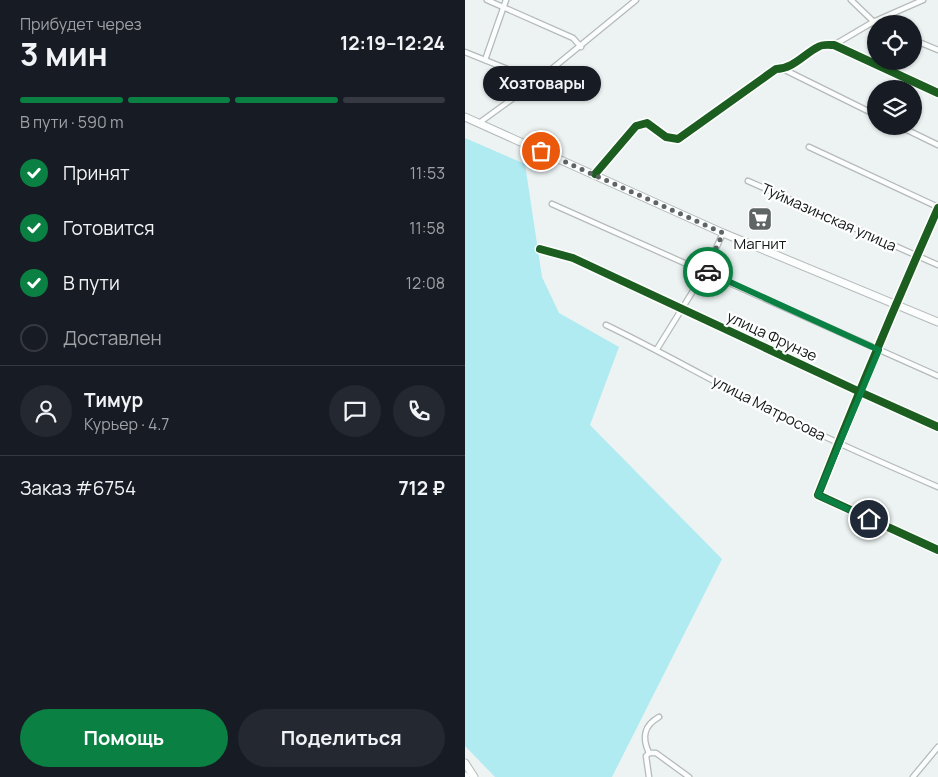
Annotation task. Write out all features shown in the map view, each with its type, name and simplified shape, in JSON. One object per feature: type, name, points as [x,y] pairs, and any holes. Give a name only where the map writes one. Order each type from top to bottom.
[{"type":"main road","points":[[465,117],[723,233],[938,322]]},
{"type":"main road","points":[[465,763],[475,777]]},
{"type":"street","points":[[487,0],[573,38],[581,47]]},
{"type":"street","points":[[485,60],[506,0]]},
{"type":"street","points":[[623,0],[628,6]]},
{"type":"street","points":[[479,123],[581,47],[636,0]]},
{"type":"street","points":[[851,0],[867,15]]},
{"type":"street","points":[[892,15],[923,0]]},
{"type":"street","points":[[783,69],[819,46],[834,45],[867,27]]},
{"type":"street","points":[[922,43],[938,50]]},
{"type":"street","points":[[834,45],[938,92]]},
{"type":"street","points":[[465,52],[537,81]]},
{"type":"street","points":[[595,174],[636,126],[647,123],[666,137],[678,139],[776,69],[783,69],[867,111]]},
{"type":"street","points":[[917,135],[938,145]]},
{"type":"street","points":[[809,147],[938,208],[894,304],[879,350],[818,495],[938,550]]},
{"type":"street","name":"Туймазинская улица","points":[[748,181],[938,264]]},
{"type":"street","points":[[552,204],[706,270],[938,376]]},
{"type":"street","points":[[657,349],[706,270],[723,233]]},
{"type":"street","name":"улица Фрунзе","points":[[540,249],[573,258],[938,427]]},
{"type":"street","name":"улица Матросова","points":[[606,325],[657,349],[740,395],[838,444],[938,487]]},
{"type":"street","points":[[649,777],[644,741],[645,730],[650,722],[659,717]]},
{"type":"street","points":[[913,777],[938,747]]},
{"type":"street","points":[[647,754],[655,753],[689,777]]},
{"type":"shaded area","points":[[465,138],[525,164],[542,277],[559,313],[619,347],[590,425],[722,559],[612,777],[495,777],[465,746]]},
{"type":"cycle path","points":[[595,174],[636,126],[647,123],[666,137],[678,139],[776,69],[788,67],[821,45],[834,45],[938,93]]},
{"type":"cycle path","points":[[938,208],[818,495],[938,550]]},
{"type":"cycle path","points":[[540,249],[573,258],[938,427]]},
{"type":"way so far","points":[[541,151],[723,233],[706,270],[708,272]]},
{"type":"place","name":"Хозтовары","points":[[541,151]]},
{"type":"place","name":"Магнит","points":[[760,219]]},
{"type":"route","points":[[708,272],[879,350],[818,495],[869,519]]}]
